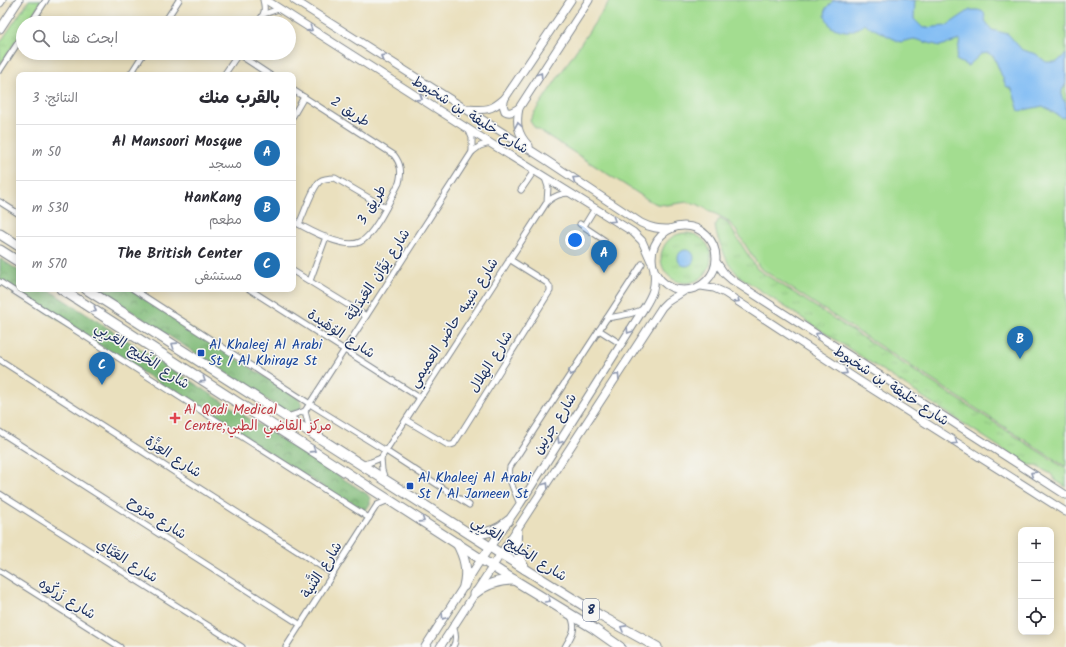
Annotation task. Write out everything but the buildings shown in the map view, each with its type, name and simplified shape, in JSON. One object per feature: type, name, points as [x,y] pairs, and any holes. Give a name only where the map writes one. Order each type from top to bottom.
[{"type":"highway","points":[[0,234],[16,242]]},
{"type":"highway","points":[[2,253],[16,260]]},
{"type":"highway","name":"شارع الخَلِيج العَربِي","points":[[66,292],[514,580],[570,613],[620,647]]},
{"type":"highway","name":"شارع الخَلِيج العَربِي","points":[[98,293],[310,433],[490,548],[599,616],[657,647]]},
{"type":"highway","points":[[467,532],[479,533],[492,531],[508,521]]},
{"type":"highway","points":[[517,530],[517,552],[526,570]]},
{"type":"highway","points":[[456,542],[466,563],[464,586]]},
{"type":"highway","points":[[474,594],[484,587],[496,582],[514,580]]},
{"type":"highway","points":[[593,628],[627,647]]},
{"type":"main road","points":[[0,29],[19,0]]},
{"type":"main road","name":"شارع خليفة بن شخبوط","points":[[264,0],[292,16]]},
{"type":"main road","name":"شارع خليفة بن شخبوط","points":[[294,0],[546,160],[641,223],[659,229],[670,229]]},
{"type":"main road","points":[[464,108],[477,110],[497,106],[571,0]]},
{"type":"main road","points":[[546,160],[521,137],[517,124],[519,108],[589,0]]},
{"type":"main road","name":"شارع خليفة بن شخبوط","points":[[296,19],[545,178],[633,232],[642,241],[651,261]]},
{"type":"main road","points":[[504,98],[505,111],[508,113],[519,108]]},
{"type":"main road","points":[[680,226],[691,226],[701,230],[714,244],[717,253],[717,263],[714,272],[701,286],[693,290],[684,291],[674,289],[659,279],[654,271],[651,261],[652,251],[662,234],[670,229],[680,226]]},
{"type":"main road","name":"شارع خليفة بن شخبوط","points":[[717,263],[732,280],[1066,495]]},
{"type":"main road","name":"شارع جرنين","points":[[425,647],[464,586],[520,504],[644,308],[652,294],[654,287],[654,271]]},
{"type":"main road","name":"شارع خليفة بن شخبوط","points":[[701,286],[714,288],[725,293],[858,380],[1066,512]]},
{"type":"main road","name":"شارع جرنين","points":[[440,647],[662,307],[684,291]]},
{"type":"street","points":[[36,16],[46,0]]},
{"type":"street","points":[[169,16],[179,0]]},
{"type":"street","points":[[264,0],[264,14],[279,8]]},
{"type":"street","points":[[0,70],[16,46]]},
{"type":"street","points":[[132,72],[140,60]]},
{"type":"street","points":[[226,72],[234,60]]},
{"type":"street","points":[[247,60],[264,72]]},
{"type":"street","name":"طريق 2","points":[[296,92],[394,155]]},
{"type":"street","points":[[296,111],[304,97]]},
{"type":"street","points":[[468,128],[472,138],[472,152]]},
{"type":"street","points":[[472,152],[480,146],[490,143]]},
{"type":"street","name":"شارع يَوَّان العَبدَلِيَّة","points":[[305,411],[472,152]]},
{"type":"street","name":"طريق 3","points":[[296,222],[341,243],[359,243],[365,239],[372,231],[386,208],[399,183],[401,167],[399,161],[394,155]]},
{"type":"street","points":[[521,190],[534,170]]},
{"type":"street","points":[[299,224],[312,194],[320,182],[328,178],[335,178],[386,208]]},
{"type":"street","points":[[545,178],[548,187],[547,202]]},
{"type":"street","points":[[547,202],[551,198],[560,194],[571,193]]},
{"type":"street","points":[[0,202],[16,212]]},
{"type":"street","name":"شارع شيبه حاضر العميمي","points":[[381,458],[547,202]]},
{"type":"street","points":[[595,208],[582,225],[604,240]]},
{"type":"street","points":[[310,280],[326,237]]},
{"type":"street","name":"شارع الهِلال","points":[[406,420],[448,445],[454,444],[550,291],[550,287],[547,283],[509,259]]},
{"type":"street","points":[[520,504],[509,478],[510,467],[642,264]]},
{"type":"street","points":[[296,273],[366,316]]},
{"type":"street","name":"شارع الخَلِيج العَربِي","points":[[0,282],[369,518]]},
{"type":"street","points":[[138,292],[469,505]]},
{"type":"street","name":"شارع الوُهَيدة","points":[[254,292],[420,398]]},
{"type":"street","points":[[615,305],[624,316]]},
{"type":"street","points":[[607,318],[624,316],[638,312],[644,308]]},
{"type":"street","points":[[599,330],[621,344]]},
{"type":"street","name":"شارع العِزَّة","points":[[0,360],[333,574]]},
{"type":"street","points":[[287,418],[305,411],[310,433]]},
{"type":"street","name":"شارع مرَوح","points":[[0,432],[301,625]]},
{"type":"street","points":[[361,465],[381,458],[382,470],[386,481]]},
{"type":"street","points":[[374,490],[378,505],[390,500]]},
{"type":"street","name":"شارع العَيَّاي","points":[[0,494],[242,647]]},
{"type":"street","name":"شارع الثَّنية","points":[[286,647],[378,505]]},
{"type":"street","name":"شارع زَركُوه","points":[[0,570],[120,647]]},
{"type":"street","points":[[566,647],[574,632],[570,613]]},
{"type":"street","points":[[453,626],[456,634],[456,646]]},
{"type":"green space","points":[[29,0],[42,0],[32,16],[18,16]]},
{"type":"green space","points":[[610,0],[1066,0],[1066,467],[760,268],[735,229],[727,220],[697,204],[687,202],[667,205],[657,204],[650,201],[534,127],[530,121],[532,116]]},
{"type":"green space","points":[[16,19],[16,41],[0,65],[0,43]]},
{"type":"green space","points":[[720,218],[727,222],[757,269],[1066,469],[1066,487],[1055,480],[1051,474],[1034,465],[1027,465],[739,276],[728,263],[717,236],[715,226]]},
{"type":"green space","points":[[691,233],[696,234],[704,240],[710,248],[710,268],[704,276],[696,282],[681,283],[676,282],[668,276],[662,268],[661,253],[662,248],[668,240],[676,234]]},
{"type":"green space","points":[[1,259],[16,269],[16,292],[52,292],[367,494],[370,498],[370,504],[366,510],[359,510],[0,282]]},
{"type":"green space","points":[[102,292],[135,292],[299,399],[302,405],[298,411],[287,413]]},
{"type":"water","points":[[834,0],[915,0],[914,19],[923,28],[946,26],[970,10],[984,12],[986,23],[992,30],[1008,34],[1022,50],[1036,54],[1046,62],[1057,62],[1066,54],[1066,82],[1062,91],[1062,98],[1066,103],[1066,116],[1062,118],[1043,106],[1019,111],[1012,89],[1006,86],[994,57],[988,53],[981,54],[968,66],[956,60],[960,40],[940,46],[914,39],[900,42],[864,24],[851,31],[831,27],[825,16],[826,8]]},
{"type":"water","points":[[683,250],[689,250],[694,255],[692,264],[689,266],[683,266],[678,261],[678,255]]},
{"type":"place","name":"Al Mansoori Mosque","points":[[604,273]]},
{"type":"place","name":"Al Khaleej Al Arabi St / Al Khirayz St","points":[[201,353]]},
{"type":"place","name":"HanKang","points":[[1020,359]]},
{"type":"place","name":"The British Center","points":[[102,385]]},
{"type":"place","name":"Al Qadi Medical Centre;مركز القاضي الطبي","points":[[175,418]]},
{"type":"place","name":"Al Khaleej Al Arabi St / Al Jarneen St","points":[[410,486]]}]
